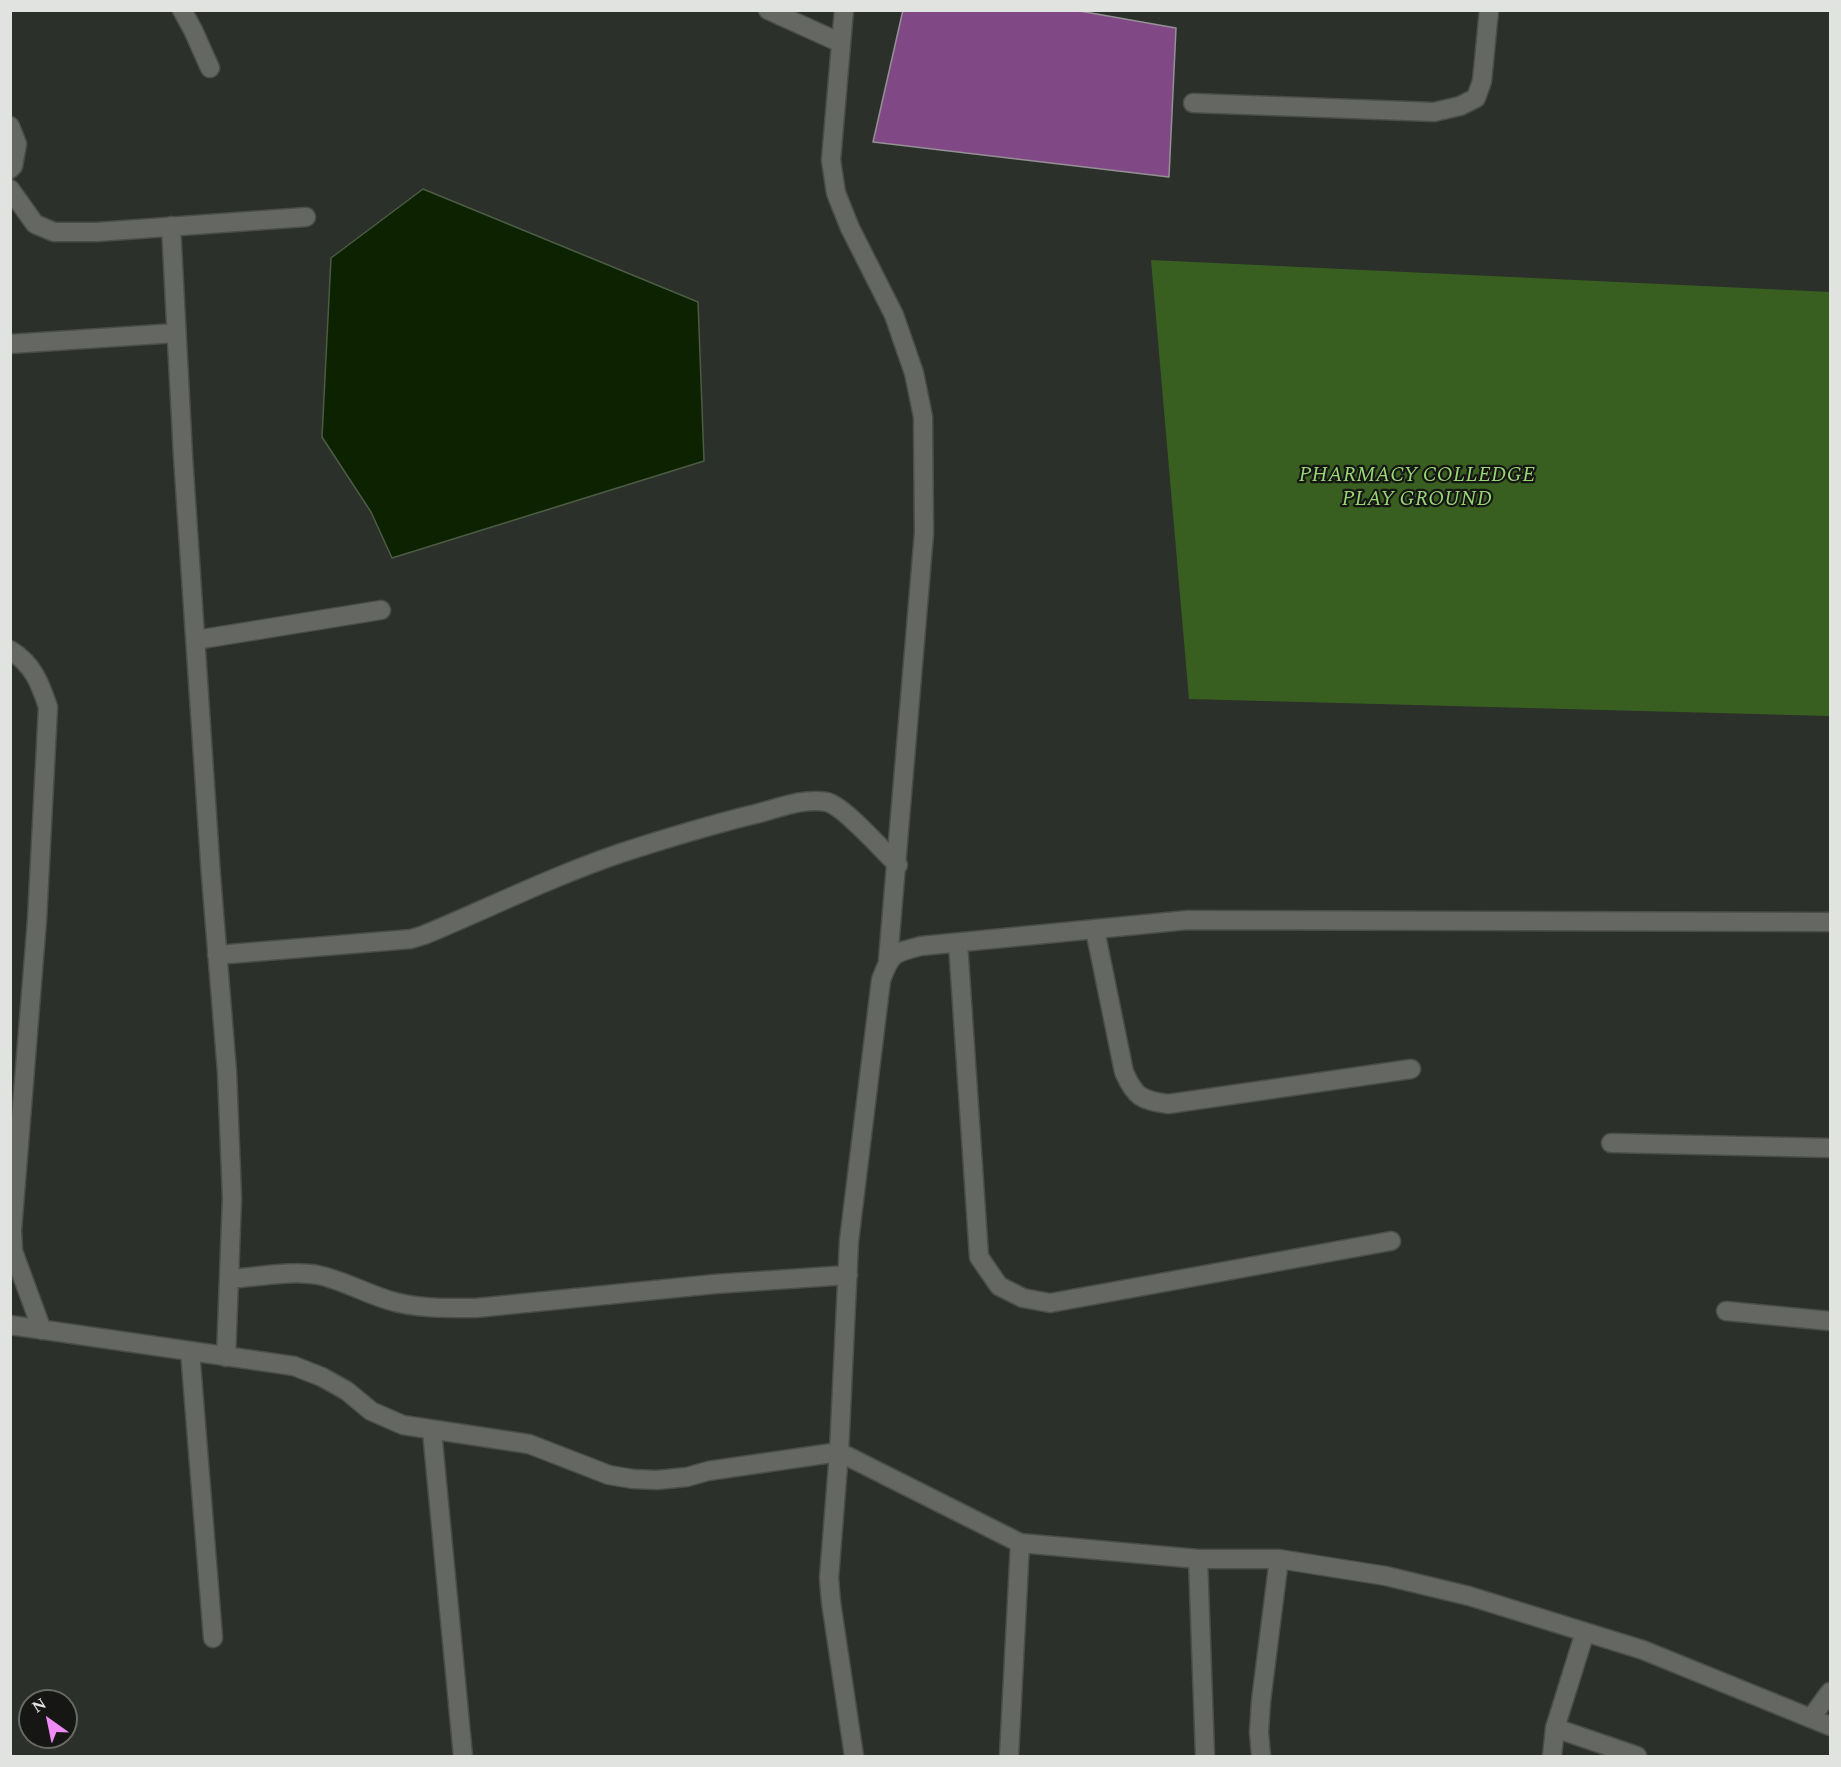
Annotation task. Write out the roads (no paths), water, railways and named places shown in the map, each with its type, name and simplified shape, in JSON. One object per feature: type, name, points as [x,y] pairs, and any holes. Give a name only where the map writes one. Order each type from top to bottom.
[{"type":"street","points":[[182,10],[210,68]]},
{"type":"street","points":[[768,10],[841,42]]},
{"type":"street","points":[[844,10],[831,160],[836,193],[850,228],[894,315],[914,373],[923,417],[924,533],[898,865],[888,960],[881,980],[849,1241],[839,1452],[829,1578],[854,1756]]},
{"type":"street","points":[[1193,103],[1434,112],[1460,106],[1476,98],[1482,81],[1489,10]]},
{"type":"street","points":[[10,126],[17,144],[13,166],[10,169]]},
{"type":"street","points":[[10,189],[35,224],[54,232],[97,232],[306,217]]},
{"type":"street","points":[[171,226],[196,640],[227,1072],[232,1198],[226,1356]]},
{"type":"street","points":[[10,344],[176,333]]},
{"type":"street","points":[[196,640],[381,610]]},
{"type":"street","points":[[10,650],[29,663],[39,680],[48,707],[37,920],[12,1230],[13,1251],[42,1330]]},
{"type":"street","points":[[217,955],[411,939],[533,887],[620,854],[717,824],[816,801],[830,803],[843,811],[898,865]]},
{"type":"street","points":[[888,960],[899,952],[921,946],[1188,920],[1830,922]]},
{"type":"street","points":[[1095,930],[1124,1072],[1132,1090],[1145,1101],[1168,1104],[1411,1069]]},
{"type":"street","points":[[958,943],[979,1257],[999,1286],[1023,1298],[1050,1303],[1391,1241]]},
{"type":"street","points":[[1611,1143],[1830,1148]]},
{"type":"street","points":[[230,1279],[304,1274],[319,1276],[405,1304],[476,1308],[715,1284],[848,1275]]},
{"type":"street","points":[[1726,1311],[1830,1321]]},
{"type":"street","points":[[10,1325],[294,1366],[322,1377],[347,1391],[371,1411],[403,1425],[529,1444],[609,1475],[633,1479],[677,1478],[708,1471],[839,1452],[1020,1543],[1198,1559],[1279,1559],[1386,1575],[1468,1596],[1643,1650],[1830,1725]]},
{"type":"street","points":[[190,1351],[213,1638]]},
{"type":"street","points":[[432,1431],[463,1756]]},
{"type":"street","points":[[1009,1756],[1020,1543]]},
{"type":"street","points":[[1198,1559],[1205,1756]]},
{"type":"street","points":[[1261,1756],[1259,1732],[1279,1559]]},
{"type":"street","points":[[1552,1756],[1555,1728],[1585,1632]]},
{"type":"street","points":[[1811,1718],[1830,1692]]},
{"type":"street","points":[[1555,1728],[1637,1756]]},
{"type":"park label","name":"PHARMACY COLLEDGE PLAY GROUND","points":[[1417,489]]}]
